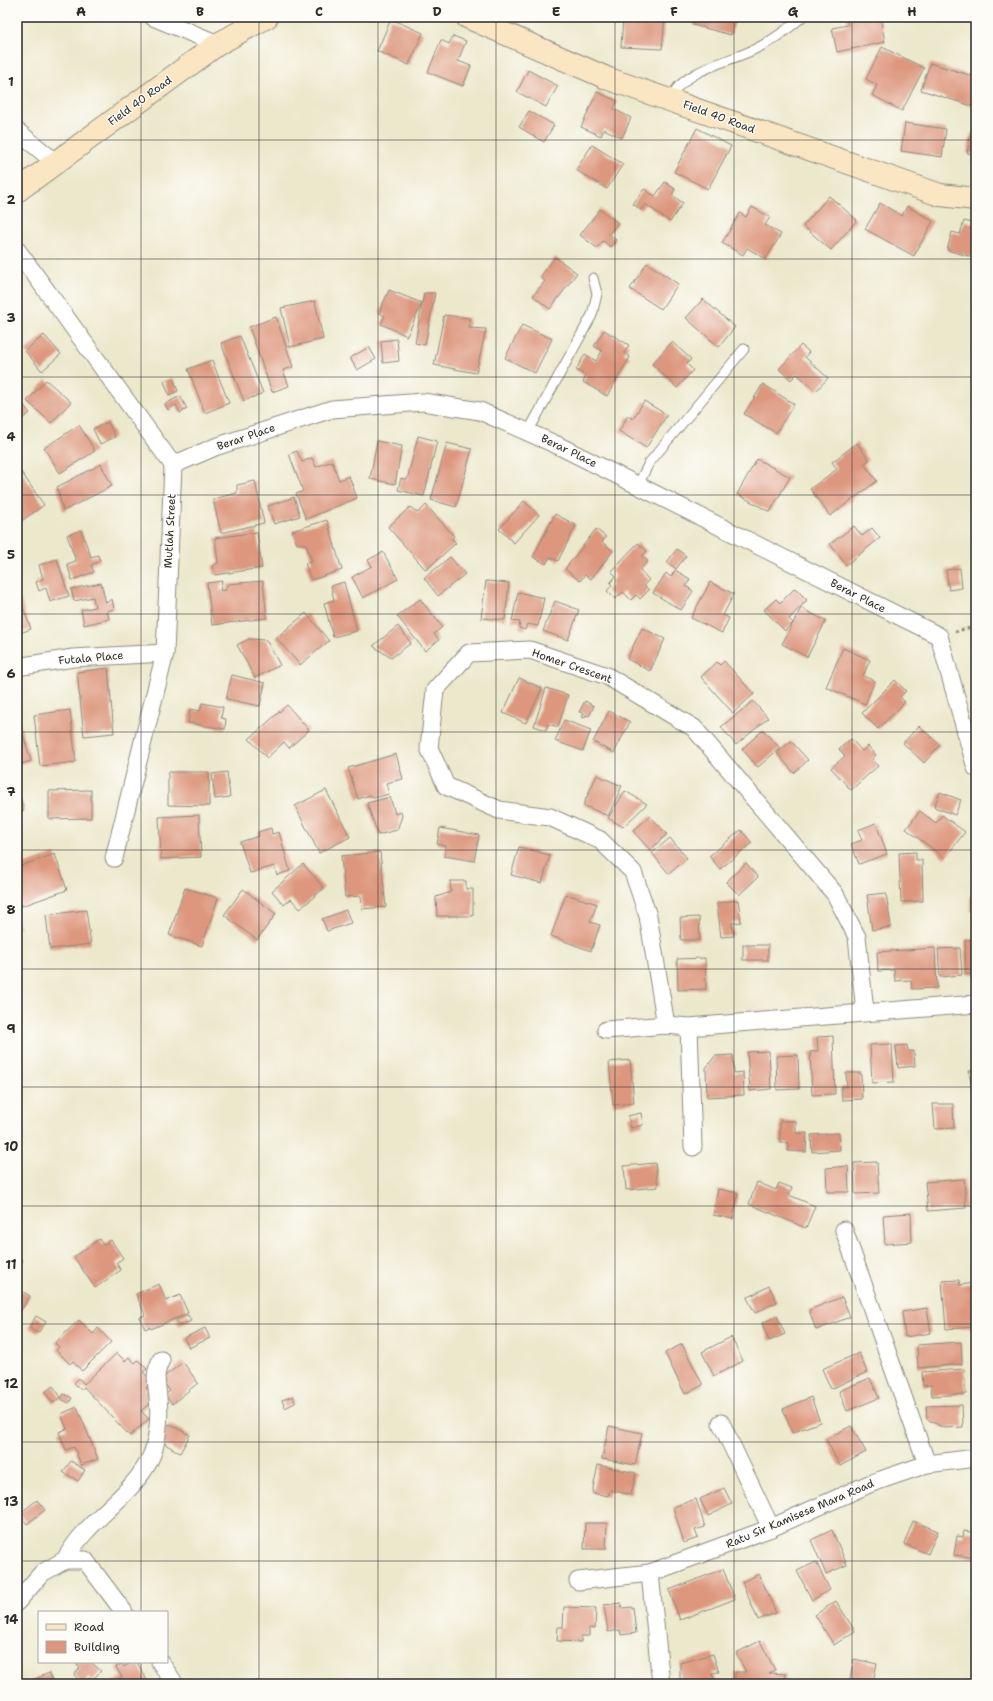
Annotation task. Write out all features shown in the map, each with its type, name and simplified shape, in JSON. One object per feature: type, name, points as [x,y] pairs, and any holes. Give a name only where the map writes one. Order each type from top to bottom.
[{"type":"street","points":[[153,17],[218,44]]},
{"type":"street","name":"Field 40 Road","points":[[17,191],[218,44],[267,17]]},
{"type":"street","name":"Field 40 Road","points":[[467,17],[609,78],[940,195],[976,199]]},
{"type":"street","points":[[17,131],[56,163]]},
{"type":"street","points":[[17,250],[173,464]]},
{"type":"street","name":"Berar Place","points":[[173,464],[222,445],[332,409],[423,402],[480,412],[528,432],[638,485],[940,636]]},
{"type":"street","name":"Mutlah Street","points":[[114,858],[165,653],[173,464]]},
{"type":"street","points":[[940,636],[976,768]]},
{"type":"street","name":"Homer Crescent","points":[[666,1025],[648,916],[632,872],[600,840],[550,817],[500,810],[446,786],[429,748],[435,690],[469,653],[530,650],[606,676],[694,728],[835,894],[858,937],[866,1011]]},
{"type":"street","name":"Futala Place","points":[[17,667],[73,658],[165,653]]},
{"type":"street","points":[[606,1030],[666,1025],[689,1027],[866,1011],[976,1004]]},
{"type":"street","points":[[689,1027],[694,1146]]},
{"type":"street","points":[[844,1230],[927,1464]]},
{"type":"street","points":[[65,1560],[74,1544],[93,1522],[139,1477],[150,1459],[158,1416],[156,1371],[161,1360]]},
{"type":"street","points":[[721,1423],[770,1528]]},
{"type":"street","name":"Ratu Sir Kamisese Mara Road","points":[[578,1582],[650,1573],[770,1528],[869,1484],[927,1464],[976,1458]]},
{"type":"street","points":[[17,1603],[42,1573],[65,1560],[85,1560],[123,1611]]},
{"type":"street","points":[[650,1573],[661,1684]]},
{"type":"street","points":[[161,1663],[175,1684]]},
{"type":"lane","points":[[670,99],[676,87],[691,76],[754,50],[786,31],[802,17]]},
{"type":"lane","points":[[528,432],[592,315],[597,294],[593,278]]},
{"type":"lane","points":[[638,485],[649,463],[744,349]]},
{"type":"path","points":[[940,636],[976,626]]},
{"type":"building","points":[[623,17],[665,17],[662,49],[621,47]]},
{"type":"building","points":[[695,17],[736,17],[731,35],[693,25]]},
{"type":"building","points":[[846,17],[880,17],[885,42],[837,52],[832,28],[848,25]]},
{"type":"building","points":[[391,19],[423,33],[409,65],[377,51]]},
{"type":"building","points":[[453,36],[466,41],[458,61],[471,66],[463,86],[428,72],[441,40],[449,44]]},
{"type":"building","points":[[882,47],[924,68],[902,111],[872,95],[877,85],[866,79]]},
{"type":"building","points":[[930,63],[976,77],[976,93],[972,106],[921,90]]},
{"type":"building","points":[[528,70],[558,86],[546,107],[517,92]]},
{"type":"building","points":[[597,92],[617,101],[614,109],[631,118],[622,138],[604,129],[601,136],[581,127]]},
{"type":"building","points":[[529,111],[554,125],[544,142],[519,127]]},
{"type":"building","points":[[905,123],[946,129],[942,157],[901,151]]},
{"type":"building","points":[[697,128],[731,146],[708,189],[674,172]]},
{"type":"building","points":[[971,133],[976,134],[976,164],[972,163],[974,154],[967,153]]},
{"type":"building","points":[[592,145],[623,164],[607,189],[576,170]]},
{"type":"building","points":[[665,182],[675,189],[672,195],[683,203],[670,222],[645,204],[641,210],[633,204],[644,189],[655,196]]},
{"type":"building","points":[[829,196],[857,220],[831,250],[803,226]]},
{"type":"building","points":[[880,203],[902,216],[907,206],[933,221],[914,256],[865,229]]},
{"type":"building","points":[[752,207],[770,217],[765,225],[781,234],[766,259],[747,248],[743,255],[722,243],[740,213],[746,217]]},
{"type":"building","points":[[600,209],[618,223],[609,234],[616,240],[610,247],[603,241],[597,248],[580,235]]},
{"type":"building","points":[[964,221],[976,224],[976,258],[947,250],[952,232],[960,234]]},
{"type":"building","points":[[555,257],[577,273],[550,309],[533,296],[545,281],[540,277]]},
{"type":"building","points":[[647,263],[678,284],[661,309],[630,289]]},
{"type":"building","points":[[389,290],[422,303],[407,336],[381,324],[385,316],[379,313]]},
{"type":"building","points":[[424,293],[435,293],[425,345],[415,343]]},
{"type":"building","points":[[703,299],[735,327],[719,347],[686,318]]},
{"type":"building","points":[[315,301],[323,339],[290,347],[281,308]]},
{"type":"building","points":[[444,315],[469,318],[469,328],[486,329],[476,373],[434,365]]},
{"type":"building","points":[[276,317],[293,367],[283,370],[289,386],[272,392],[249,327]]},
{"type":"building","points":[[522,325],[552,339],[535,373],[505,358]]},
{"type":"building","points":[[604,330],[629,345],[624,353],[630,357],[607,396],[583,382],[586,376],[576,370],[585,354],[596,361],[602,351],[594,346]]},
{"type":"building","points":[[44,335],[61,354],[42,371],[25,351]]},
{"type":"building","points":[[240,336],[263,393],[244,401],[221,343]]},
{"type":"building","points":[[397,339],[399,361],[383,363],[381,341]]},
{"type":"building","points":[[672,342],[691,359],[687,364],[693,370],[677,388],[652,364]]},
{"type":"building","points":[[801,345],[809,352],[805,357],[828,378],[816,391],[797,374],[791,380],[779,369]]},
{"type":"building","points":[[369,347],[376,359],[357,370],[350,358]]},
{"type":"building","points":[[212,360],[229,403],[205,413],[188,369]]},
{"type":"building","points":[[173,378],[178,391],[169,395],[164,381]]},
{"type":"building","points":[[46,380],[71,402],[51,423],[27,401]]},
{"type":"building","points":[[763,384],[794,404],[776,433],[744,414]]},
{"type":"building","points":[[180,396],[187,409],[180,413],[176,405],[168,410],[165,404]]},
{"type":"building","points":[[17,397],[30,413],[17,423]]},
{"type":"building","points":[[644,401],[667,415],[646,448],[619,431],[628,416],[633,419]]},
{"type":"building","points":[[108,422],[115,437],[100,444],[93,429]]},
{"type":"building","points":[[79,425],[95,451],[60,473],[44,448]]},
{"type":"building","points":[[418,436],[437,441],[424,496],[398,490],[401,478],[407,480]]},
{"type":"building","points":[[377,441],[402,446],[395,484],[370,479]]},
{"type":"building","points":[[447,443],[472,449],[456,507],[431,500]]},
{"type":"building","points":[[857,443],[869,460],[864,464],[877,481],[830,516],[810,489],[837,469],[832,462]]},
{"type":"building","points":[[297,451],[302,462],[312,458],[316,467],[332,461],[339,480],[349,476],[357,498],[306,519],[296,494],[303,491],[289,454]]},
{"type":"building","points":[[757,459],[790,477],[770,512],[737,494]]},
{"type":"building","points":[[101,464],[112,486],[63,511],[57,487]]},
{"type":"building","points":[[17,466],[44,505],[17,524]]},
{"type":"building","points":[[255,481],[264,523],[221,533],[213,499],[237,493],[237,485]]},
{"type":"building","points":[[294,497],[300,516],[274,524],[268,506]]},
{"type":"building","points":[[524,501],[539,515],[514,543],[499,529]]},
{"type":"building","points":[[426,505],[454,536],[452,539],[456,543],[426,570],[388,527],[410,507],[418,513]]},
{"type":"building","points":[[555,514],[576,525],[558,561],[550,557],[546,564],[533,557]]},
{"type":"building","points":[[327,520],[342,570],[311,580],[305,563],[312,562],[306,544],[297,544],[292,531]]},
{"type":"building","points":[[854,526],[862,536],[872,528],[880,538],[846,565],[830,544]]},
{"type":"building","points":[[596,529],[606,537],[602,542],[613,551],[591,579],[585,575],[580,581],[565,569]]},
{"type":"building","points":[[81,530],[91,557],[98,555],[100,561],[91,565],[94,572],[72,580],[67,564],[76,561],[67,535]]},
{"type":"building","points":[[257,532],[262,568],[215,575],[212,566],[218,563],[215,538]]},
{"type":"building","points":[[638,543],[647,551],[642,556],[648,561],[640,570],[649,580],[644,585],[649,590],[640,599],[636,595],[631,600],[623,592],[615,599],[607,591],[612,585],[610,583],[616,576],[611,571]]},
{"type":"building","points":[[677,549],[686,556],[676,569],[667,562]]},
{"type":"building","points":[[383,552],[398,579],[363,598],[352,577],[372,566],[368,560]]},
{"type":"building","points":[[450,557],[465,574],[438,596],[424,578]]},
{"type":"building","points":[[57,559],[69,596],[50,602],[46,588],[39,591],[36,582],[43,579],[39,565]]},
{"type":"building","points":[[960,568],[962,588],[949,590],[946,570]]},
{"type":"building","points":[[675,570],[690,579],[686,586],[693,591],[681,610],[653,593],[666,573],[671,577]]},
{"type":"building","points":[[222,581],[220,590],[225,591],[228,584],[263,581],[267,618],[212,625],[207,583]]},
{"type":"building","points":[[486,581],[509,583],[505,620],[481,618]]},
{"type":"building","points":[[344,582],[357,631],[333,637],[324,603],[334,600],[331,586]]},
{"type":"building","points":[[710,582],[734,594],[723,615],[729,618],[722,633],[691,618]]},
{"type":"building","points":[[101,583],[106,603],[112,599],[114,609],[107,611],[109,619],[84,625],[81,610],[95,607],[93,597],[74,601],[71,589]]},
{"type":"building","points":[[795,588],[807,600],[789,619],[793,623],[785,631],[764,610],[776,599],[780,603]]},
{"type":"building","points":[[17,591],[31,629],[17,634]]},
{"type":"building","points":[[518,592],[544,598],[538,626],[527,624],[525,630],[519,628],[520,622],[512,621]]},
{"type":"building","points":[[420,599],[442,627],[434,634],[439,640],[425,651],[397,616]]},
{"type":"building","points":[[555,601],[579,610],[568,640],[543,631]]},
{"type":"building","points":[[801,608],[826,621],[807,657],[782,644]]},
{"type":"building","points":[[306,613],[329,641],[300,665],[276,638]]},
{"type":"building","points":[[398,626],[411,643],[391,658],[373,646]]},
{"type":"building","points":[[642,628],[665,639],[650,671],[627,659]]},
{"type":"building","points":[[249,639],[266,640],[280,665],[255,678],[237,645]]},
{"type":"building","points":[[843,648],[870,660],[863,676],[875,681],[865,704],[826,687]]},
{"type":"building","points":[[724,661],[754,694],[733,713],[701,677],[717,662],[720,665]]},
{"type":"building","points":[[108,668],[114,733],[84,736],[77,672]]},
{"type":"building","points":[[232,675],[265,683],[260,706],[226,699]]},
{"type":"building","points":[[519,678],[542,688],[526,723],[503,713]]},
{"type":"building","points":[[895,680],[906,691],[900,697],[905,702],[878,729],[862,713]]},
{"type":"building","points":[[546,688],[568,695],[558,727],[548,724],[546,730],[534,726]]},
{"type":"building","points":[[585,701],[594,706],[589,716],[586,715],[584,718],[582,717],[584,713],[579,712]]},
{"type":"building","points":[[753,701],[768,718],[736,745],[721,727]]},
{"type":"building","points":[[202,703],[223,707],[221,718],[226,719],[225,729],[188,723],[190,709],[200,711]]},
{"type":"building","points":[[287,705],[309,730],[289,748],[284,742],[267,758],[249,739]]},
{"type":"building","points":[[70,710],[76,762],[40,766],[34,715]]},
{"type":"building","points":[[609,711],[630,722],[614,753],[593,742]]},
{"type":"building","points":[[564,720],[591,730],[583,751],[555,741]]},
{"type":"building","points":[[17,721],[19,721],[31,761],[17,765]]},
{"type":"building","points":[[919,726],[940,745],[924,763],[903,743]]},
{"type":"building","points":[[763,730],[780,748],[758,767],[742,749]]},
{"type":"building","points":[[851,739],[862,751],[868,746],[876,755],[872,759],[878,766],[851,790],[831,768],[845,756],[839,749]]},
{"type":"building","points":[[791,741],[808,760],[794,773],[777,753]]},
{"type":"building","points":[[396,754],[403,779],[386,783],[389,794],[374,798],[370,795],[358,799],[348,768]]},
{"type":"building","points":[[168,772],[209,772],[209,806],[168,805]]},
{"type":"building","points":[[227,772],[230,797],[215,799],[212,774]]},
{"type":"building","points":[[597,775],[622,786],[608,816],[583,805]]},
{"type":"building","points":[[17,787],[24,810],[17,812]]},
{"type":"building","points":[[91,790],[91,818],[49,819],[49,791]]},
{"type":"building","points":[[326,790],[350,837],[319,853],[295,806]]},
{"type":"building","points":[[625,791],[647,804],[623,827],[608,818]]},
{"type":"building","points":[[940,792],[961,800],[955,815],[934,807]]},
{"type":"building","points":[[390,797],[395,814],[401,812],[402,816],[397,830],[378,835],[367,803]]},
{"type":"building","points":[[920,811],[936,823],[942,815],[965,832],[945,858],[906,829]]},
{"type":"building","points":[[199,815],[201,857],[161,859],[159,817]]},
{"type":"building","points":[[650,816],[667,834],[650,850],[633,831]]},
{"type":"building","points":[[876,823],[887,854],[859,864],[851,844],[862,840],[858,830]]},
{"type":"building","points":[[271,828],[272,834],[279,832],[290,871],[277,875],[274,866],[250,873],[240,842],[259,836],[258,832]]},
{"type":"building","points":[[440,828],[479,835],[474,861],[444,856],[446,846],[437,844]]},
{"type":"building","points":[[741,830],[752,843],[720,869],[709,856]]},
{"type":"building","points":[[670,838],[687,858],[669,874],[652,853]]},
{"type":"building","points":[[519,847],[550,855],[542,883],[511,875]]},
{"type":"building","points":[[380,852],[386,907],[362,909],[361,896],[345,897],[341,856]]},
{"type":"building","points":[[916,852],[916,860],[922,860],[923,901],[901,902],[899,853]]},
{"type":"building","points":[[55,854],[67,890],[22,906],[17,892],[17,867]]},
{"type":"building","points":[[746,863],[758,877],[739,895],[726,882]]},
{"type":"building","points":[[303,864],[324,888],[300,909],[291,899],[284,905],[272,891]]},
{"type":"building","points":[[450,881],[466,881],[466,889],[473,889],[473,916],[437,916],[436,897],[451,892]]},
{"type":"building","points":[[185,888],[218,898],[202,946],[169,935]]},
{"type":"building","points":[[243,889],[276,914],[257,940],[224,915]]},
{"type":"building","points":[[886,893],[891,927],[872,930],[867,895]]},
{"type":"building","points":[[566,894],[597,904],[590,922],[600,925],[591,951],[551,936]]},
{"type":"building","points":[[970,895],[976,895],[976,911],[970,911]]},
{"type":"building","points":[[738,900],[741,922],[732,923],[734,936],[721,937],[717,903]]},
{"type":"building","points":[[86,910],[91,944],[50,949],[46,915]]},
{"type":"building","points":[[346,910],[351,923],[327,931],[322,919]]},
{"type":"building","points":[[699,917],[700,940],[681,940],[680,918]]},
{"type":"building","points":[[17,920],[21,927],[17,929]]},
{"type":"building","points":[[976,939],[976,974],[966,974],[965,940]]},
{"type":"building","points":[[743,945],[768,945],[768,960],[743,960]]},
{"type":"building","points":[[935,948],[937,988],[912,989],[911,980],[895,981],[894,970],[878,971],[877,952]]},
{"type":"building","points":[[960,948],[962,975],[940,977],[938,949]]},
{"type":"building","points":[[705,958],[706,989],[678,990],[677,959]]},
{"type":"building","points":[[833,1036],[835,1094],[812,1095],[810,1052],[818,1051],[817,1037]]},
{"type":"building","points":[[892,1044],[894,1082],[872,1083],[870,1045]]},
{"type":"building","points":[[907,1045],[908,1051],[914,1051],[915,1066],[898,1068],[896,1046]]},
{"type":"building","points":[[769,1051],[771,1089],[750,1091],[747,1052]]},
{"type":"building","points":[[733,1055],[734,1073],[743,1072],[744,1095],[707,1097],[706,1068],[715,1056]]},
{"type":"building","points":[[798,1055],[799,1089],[777,1090],[776,1056]]},
{"type":"building","points":[[630,1060],[634,1103],[613,1105],[609,1062]]},
{"type":"building","points":[[976,1070],[976,1097],[973,1098],[969,1071]]},
{"type":"building","points":[[846,1073],[861,1073],[862,1099],[842,1100],[841,1087],[847,1087]]},
{"type":"building","points":[[933,1104],[953,1104],[954,1128],[935,1129]]},
{"type":"building","points":[[971,1107],[976,1107],[976,1131],[973,1132]]},
{"type":"building","points":[[641,1113],[643,1125],[631,1128],[628,1116]]},
{"type":"building","points":[[780,1121],[796,1121],[796,1133],[807,1133],[806,1152],[788,1151],[788,1143],[780,1143]]},
{"type":"building","points":[[839,1133],[840,1150],[812,1152],[811,1135]]},
{"type":"building","points":[[877,1162],[879,1193],[855,1194],[854,1163]]},
{"type":"building","points":[[655,1163],[658,1187],[626,1190],[624,1166]]},
{"type":"building","points":[[848,1166],[849,1192],[827,1192],[826,1168]]},
{"type":"building","points":[[964,1179],[966,1208],[928,1211],[925,1182]]},
{"type":"building","points":[[757,1182],[776,1190],[779,1183],[792,1188],[789,1195],[815,1206],[806,1228],[749,1204]]},
{"type":"building","points":[[718,1189],[738,1193],[733,1219],[713,1215]]},
{"type":"building","points":[[911,1213],[912,1242],[885,1244],[883,1215]]},
{"type":"building","points":[[99,1239],[103,1245],[111,1240],[123,1258],[116,1263],[121,1270],[95,1288],[74,1257]]},
{"type":"building","points":[[17,1256],[23,1260],[17,1270]]},
{"type":"building","points":[[959,1280],[960,1285],[973,1283],[976,1327],[946,1329],[942,1281]]},
{"type":"building","points":[[159,1284],[166,1301],[180,1295],[188,1313],[151,1329],[150,1327],[145,1329],[140,1317],[145,1315],[136,1294]]},
{"type":"building","points":[[769,1286],[777,1302],[755,1313],[747,1298]]},
{"type":"building","points":[[17,1288],[30,1296],[17,1317]]},
{"type":"building","points":[[842,1297],[850,1317],[816,1330],[809,1310]]},
{"type":"building","points":[[927,1308],[931,1333],[905,1337],[902,1312]]},
{"type":"building","points":[[188,1315],[191,1321],[179,1326],[176,1320]]},
{"type":"building","points":[[36,1316],[46,1322],[38,1333],[29,1328]]},
{"type":"building","points":[[777,1316],[785,1334],[769,1341],[762,1323]]},
{"type":"building","points":[[79,1320],[93,1334],[98,1328],[111,1342],[82,1371],[73,1361],[70,1364],[56,1350],[59,1347],[55,1343]]},
{"type":"building","points":[[205,1328],[210,1338],[189,1348],[184,1338]]},
{"type":"building","points":[[731,1337],[743,1361],[714,1376],[702,1352]]},
{"type":"building","points":[[961,1342],[962,1364],[918,1368],[917,1345]]},
{"type":"building","points":[[682,1344],[703,1385],[685,1394],[665,1353]]},
{"type":"building","points":[[117,1353],[125,1361],[129,1357],[135,1363],[138,1360],[147,1369],[143,1372],[152,1381],[146,1388],[155,1398],[141,1411],[149,1419],[130,1436],[84,1387],[81,1390],[74,1383],[79,1378],[84,1384]]},
{"type":"building","points":[[859,1353],[867,1372],[831,1389],[822,1369]]},
{"type":"building","points":[[183,1362],[198,1383],[172,1404],[165,1395],[170,1391],[161,1379]]},
{"type":"building","points":[[964,1369],[966,1394],[932,1396],[931,1385],[923,1386],[922,1372]]},
{"type":"building","points":[[870,1378],[879,1398],[847,1411],[839,1391]]},
{"type":"building","points":[[53,1386],[61,1397],[53,1403],[45,1392]]},
{"type":"building","points":[[64,1394],[72,1398],[69,1403],[61,1399]]},
{"type":"building","points":[[293,1396],[295,1403],[285,1408],[282,1400]]},
{"type":"building","points":[[811,1397],[820,1422],[792,1433],[783,1409]]},
{"type":"building","points":[[962,1405],[963,1427],[944,1428],[927,1419],[926,1406]]},
{"type":"building","points":[[77,1407],[98,1459],[81,1465],[74,1447],[66,1450],[59,1432],[67,1429],[61,1414]]},
{"type":"building","points":[[169,1424],[190,1435],[180,1453],[160,1441]]},
{"type":"building","points":[[609,1426],[642,1433],[635,1465],[602,1459]]},
{"type":"building","points":[[851,1426],[866,1452],[840,1466],[826,1439]]},
{"type":"building","points":[[71,1461],[85,1470],[78,1481],[63,1472]]},
{"type":"building","points":[[598,1465],[636,1473],[631,1495],[610,1490],[608,1496],[592,1493]]},
{"type":"building","points":[[724,1488],[732,1504],[708,1516],[700,1499]]},
{"type":"building","points":[[696,1499],[705,1527],[695,1530],[698,1538],[684,1543],[673,1507]]},
{"type":"building","points":[[37,1500],[45,1510],[27,1524],[19,1514]]},
{"type":"building","points":[[913,1521],[938,1531],[928,1554],[904,1544]]},
{"type":"building","points":[[585,1523],[607,1523],[606,1549],[584,1549]]},
{"type":"building","points":[[832,1530],[847,1565],[826,1574],[811,1540]]},
{"type":"building","points":[[964,1531],[976,1533],[976,1558],[954,1555],[957,1536],[963,1537]]},
{"type":"building","points":[[816,1562],[830,1590],[812,1600],[797,1571]]},
{"type":"building","points":[[723,1569],[735,1599],[680,1620],[669,1590]]},
{"type":"building","points":[[759,1574],[776,1613],[758,1620],[742,1582]]},
{"type":"building","points":[[836,1601],[855,1631],[834,1645],[815,1615]]},
{"type":"building","points":[[621,1603],[622,1608],[633,1607],[636,1633],[621,1635],[620,1630],[608,1632],[604,1605]]},
{"type":"building","points":[[564,1607],[596,1608],[595,1629],[589,1628],[589,1636],[581,1636],[581,1642],[557,1641],[558,1627],[563,1627]]},
{"type":"building","points":[[760,1641],[775,1670],[769,1673],[786,1674],[785,1684],[735,1684],[735,1672],[746,1672],[736,1653]]},
{"type":"building","points":[[713,1654],[719,1672],[712,1673],[716,1684],[680,1684],[680,1663]]},
{"type":"building","points":[[854,1659],[877,1664],[873,1681],[882,1682],[881,1684],[849,1684]]},
{"type":"building","points":[[75,1663],[92,1663],[101,1671],[92,1680],[90,1677],[83,1684],[74,1675],[80,1668]]},
{"type":"building","points":[[130,1663],[138,1663],[149,1684],[110,1684],[122,1677],[116,1667],[122,1664],[124,1667]]},
{"type":"building","points":[[49,1673],[54,1684],[24,1684]]}]
